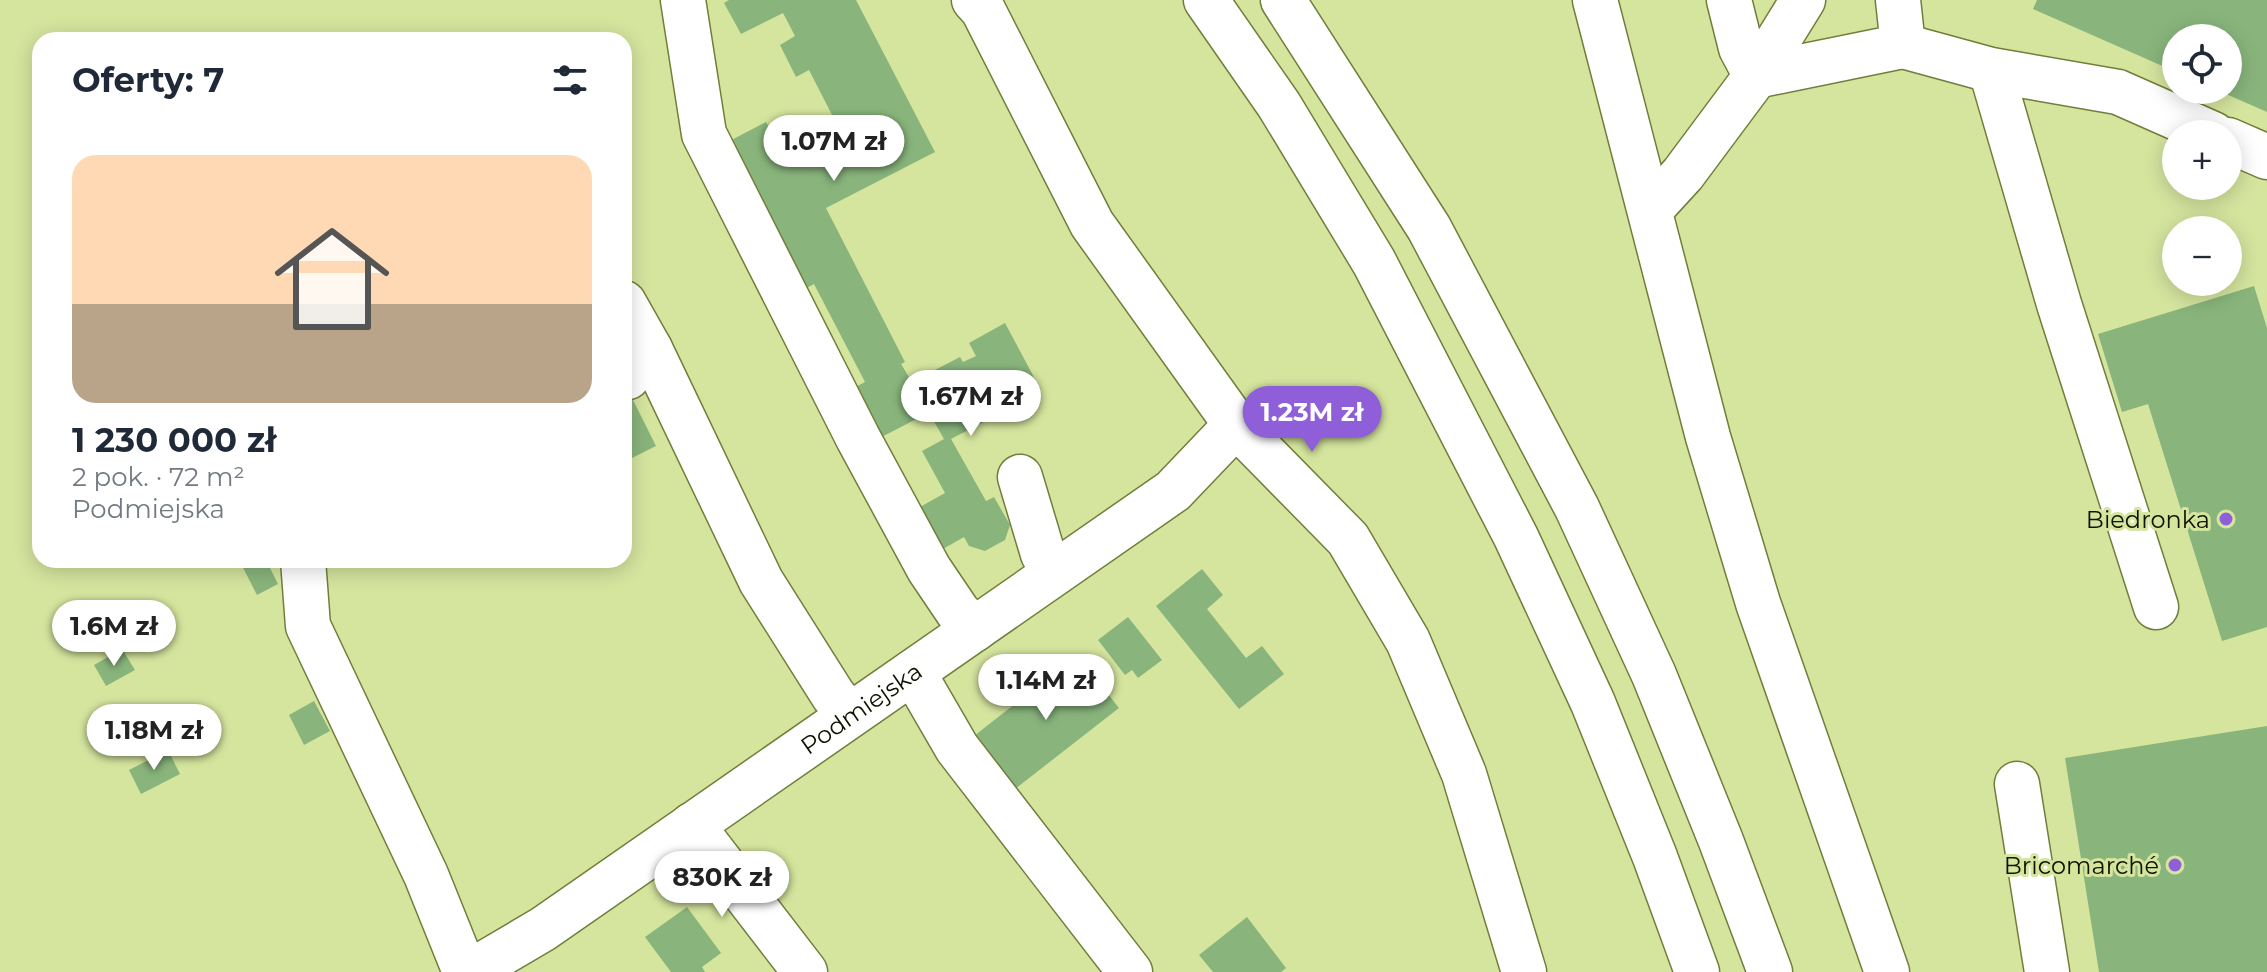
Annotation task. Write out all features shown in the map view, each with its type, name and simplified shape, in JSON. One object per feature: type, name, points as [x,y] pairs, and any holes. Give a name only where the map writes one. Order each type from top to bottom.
[{"type":"main road","points":[[683,0],[704,134],[858,438],[929,569],[958,612],[975,629]]},
{"type":"main road","points":[[974,0],[983,10],[1092,224],[1236,425],[1348,539],[1408,641],[1464,774],[1524,972]]},
{"type":"main road","points":[[1206,0],[1279,105],[1374,262],[1516,537],[1593,703],[1697,972]]},
{"type":"main road","points":[[1283,0],[1429,228],[1577,508],[1654,675],[1770,972]]},
{"type":"main road","points":[[1595,0],[1708,437],[1758,603],[1887,972]]},
{"type":"main road","points":[[1729,0],[1741,48],[1756,76]]},
{"type":"main road","points":[[1650,210],[1683,174],[1756,76],[1803,0]]},
{"type":"main road","points":[[1898,0],[1903,46]]},
{"type":"main road","points":[[1756,76],[1903,46],[1991,70],[2118,92],[2181,120]]},
{"type":"main road","points":[[1991,70],[2059,304],[2156,607]]},
{"type":"main road","points":[[2242,146],[2267,157]]},
{"type":"main road","points":[[632,340],[637,363],[761,581],[849,715]]},
{"type":"main road","name":"Podmiejska","points":[[468,972],[543,929],[1173,491],[1236,425]]},
{"type":"main road","points":[[1020,477],[1043,554],[1056,572]]},
{"type":"main road","points":[[304,568],[308,626],[426,875],[468,972]]},
{"type":"main road","points":[[913,672],[957,748],[1130,972]]},
{"type":"main road","points":[[2017,784],[2047,972]]},
{"type":"main road","points":[[692,825],[805,972]]},
{"type":"building","points":[[729,0],[856,0],[935,152],[826,208],[905,362],[901,364],[917,390],[914,392],[926,414],[872,442],[846,392],[865,382],[814,284],[796,294],[720,146],[766,122],[775,139],[810,120],[830,158],[849,148],[809,70],[796,77],[780,45],[795,36],[783,13],[741,34],[724,3]]},
{"type":"building","points":[[2037,0],[2267,0],[2267,112],[2242,101],[2242,24],[2162,24],[2162,66],[2033,9]]},
{"type":"building","name":"Biedronka","points":[[2254,286],[2267,328],[2267,627],[2222,641],[2148,404],[2122,412],[2098,334],[2222,296],[2242,296],[2242,290]]},
{"type":"building","points":[[1005,323],[1036,381],[999,401],[996,395],[985,401],[993,417],[951,439],[986,501],[994,497],[1010,525],[1005,540],[985,551],[969,546],[964,537],[943,549],[920,507],[945,493],[922,451],[944,439],[928,411],[947,400],[931,372],[960,357],[963,362],[976,356],[969,343]]},
{"type":"building","points":[[632,398],[656,446],[632,458]]},
{"type":"building","points":[[243,568],[270,568],[278,584],[257,595]]},
{"type":"building","points":[[1202,569],[1223,595],[1207,609],[1246,658],[1262,646],[1284,674],[1239,709],[1156,606]]},
{"type":"building","points":[[1128,617],[1162,660],[1138,678],[1132,670],[1125,675],[1098,640]]},
{"type":"building","points":[[122,649],[135,670],[106,686],[94,665]]},
{"type":"building","points":[[1077,655],[1119,708],[1015,789],[974,736]]},
{"type":"building","points":[[314,701],[330,731],[304,745],[289,715]]},
{"type":"building","name":"Bricomarché","points":[[2267,726],[2267,972],[2099,972],[2065,758]]},
{"type":"building","points":[[168,750],[180,774],[141,794],[129,770]]},
{"type":"building","points":[[687,907],[721,953],[702,967],[705,972],[671,972],[645,937]]},
{"type":"building","points":[[1247,917],[1286,968],[1281,972],[1213,972],[1199,955]]},
{"type":"place","name":"Biedronka","points":[[2226,519]]},
{"type":"place","name":"Bricomarché","points":[[2175,865]]}]
